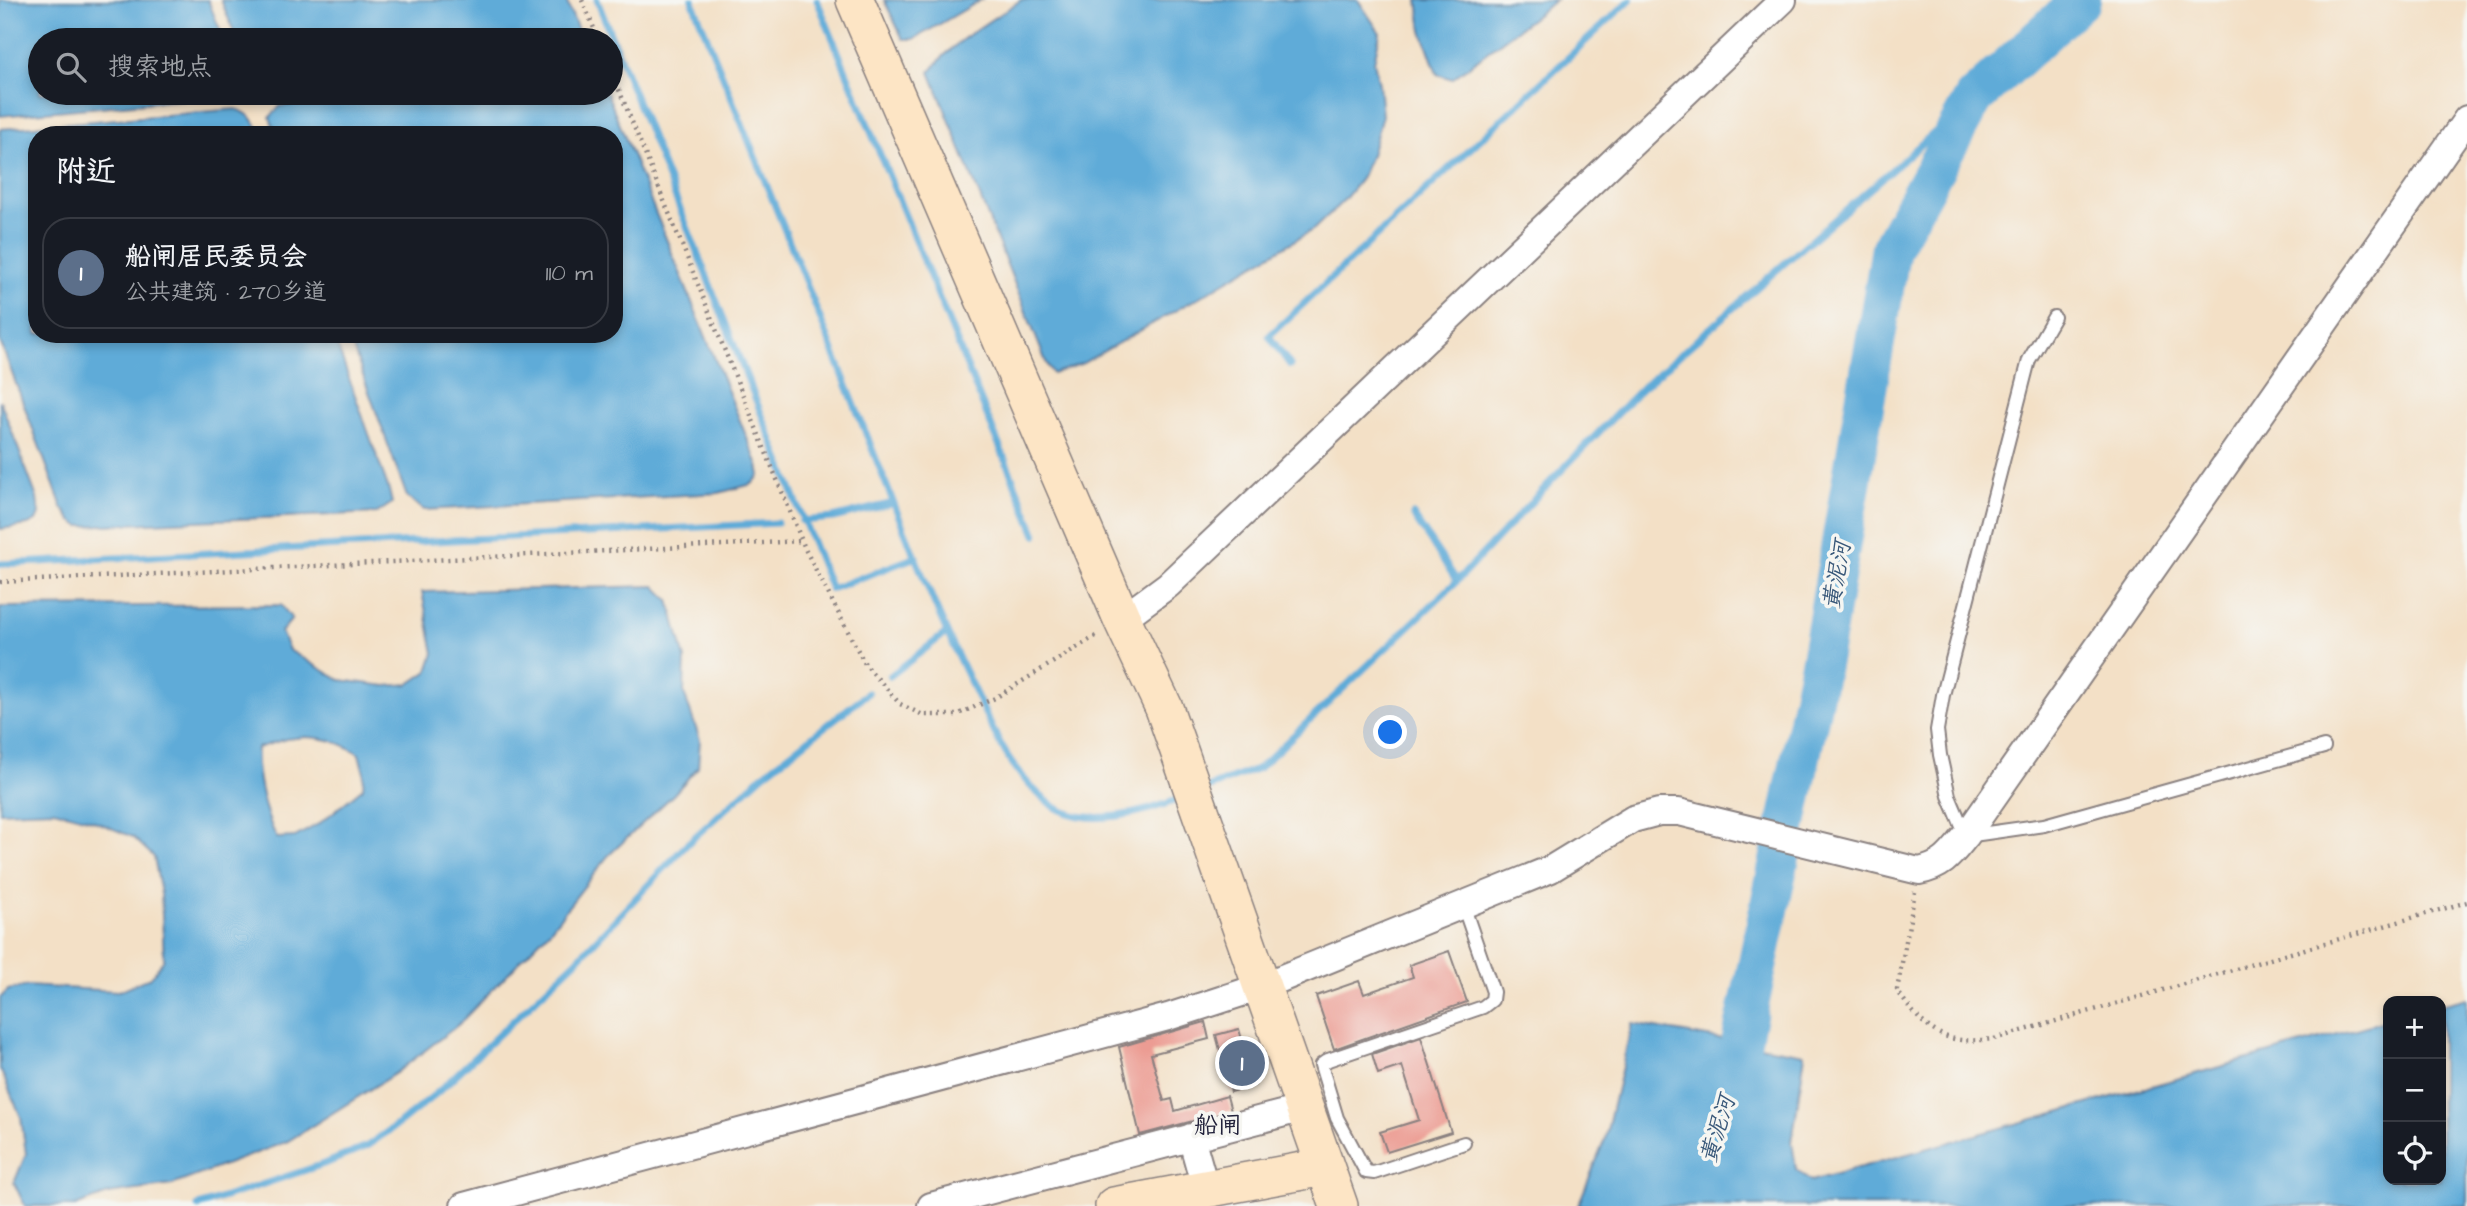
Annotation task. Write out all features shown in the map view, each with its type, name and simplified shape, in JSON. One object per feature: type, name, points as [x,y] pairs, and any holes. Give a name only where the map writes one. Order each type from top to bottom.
[{"type":"street","points":[[855,0],[1122,619],[1164,708],[1339,1206]]},
{"type":"street","points":[[1122,619],[1168,584],[1783,0]]},
{"type":"street","points":[[464,1206],[1154,1020],[1263,986],[1551,869],[1633,819],[1659,812],[1679,812],[1919,871],[1935,868],[1966,836],[2467,119]]},
{"type":"street","points":[[931,1206],[1304,1108]]},
{"type":"street","points":[[1191,1137],[1206,1190]]},
{"type":"street","points":[[1114,1206],[1324,1167]]},
{"type":"lane","points":[[2054,317],[2029,360],[1947,681],[1937,730],[1949,796],[1966,836],[2044,825],[2324,747]]},
{"type":"lane","points":[[1464,905],[1493,992],[1492,1000],[1483,1007],[1328,1060],[1321,1065],[1337,1118],[1366,1172],[1374,1173],[1464,1143]]},
{"type":"path","points":[[582,0],[594,28]]},
{"type":"path","points":[[623,100],[802,541],[865,664],[900,704],[923,715],[956,715],[985,702],[1122,619]]},
{"type":"path","points":[[0,582],[802,541]]},
{"type":"path","points":[[1919,871],[1897,990],[1913,1014],[1933,1030],[1958,1040],[1994,1039],[2467,902]]},
{"type":"water","points":[[0,0],[208,0],[219,28],[28,28],[28,105],[122,105],[0,116]]},
{"type":"water","points":[[221,0],[566,0],[577,28],[232,28]]},
{"type":"water","points":[[884,0],[981,0],[914,39],[903,39]]},
{"type":"water","points":[[1021,0],[1358,0],[1380,33],[1374,62],[1382,116],[1361,179],[1314,229],[1083,363],[1053,374],[930,72],[960,41]]},
{"type":"water","points":[[1418,0],[1556,0],[1452,79],[1437,74],[1422,31]]},
{"type":"water","points":[[612,105],[620,126],[273,126],[270,117],[280,106]]},
{"type":"water","points":[[236,109],[252,118],[256,126],[35,126]]},
{"type":"water","points":[[28,127],[28,343],[336,343],[392,503],[377,513],[80,526],[72,521],[62,507],[0,341],[0,129]]},
{"type":"water","points":[[623,132],[760,475],[752,484],[719,493],[424,510],[407,497],[351,343],[623,343]]},
{"type":"water","points":[[0,400],[37,498],[39,514],[36,521],[28,525],[0,529]]},
{"type":"water","points":[[655,586],[669,600],[685,659],[684,693],[700,740],[698,767],[674,794],[608,856],[550,930],[459,1024],[396,1073],[288,1141],[172,1185],[108,1194],[75,1206],[25,1206],[14,1183],[26,1154],[21,1117],[0,1069],[0,998],[8,990],[27,986],[119,991],[151,977],[164,959],[161,894],[154,857],[133,837],[92,820],[54,810],[0,812],[0,607],[281,605],[292,619],[281,632],[289,650],[340,680],[386,686],[409,684],[428,671],[434,653],[422,592]],"holes":[[[305,737],[340,744],[359,754],[364,773],[363,788],[320,823],[295,837],[277,838],[262,794],[257,748],[286,739]]]},
{"type":"water","points":[[2467,998],[2467,1206],[1578,1206],[1605,1139],[1632,1024],[1805,1054],[1792,1142],[1796,1169],[1811,1181],[2383,1021],[2383,1185],[2446,1185],[2446,1004]]},
{"type":"building","points":[[1449,951],[1467,1002],[1334,1049],[1316,996],[1359,981],[1364,994],[1413,977],[1409,965]]},
{"type":"building","points":[[1205,1022],[1209,1039],[1151,1054],[1164,1101],[1172,1099],[1175,1111],[1227,1096],[1231,1111],[1140,1135],[1119,1047]]},
{"type":"building","points":[[1239,1029],[1255,1085],[1231,1092],[1216,1035]]},
{"type":"building","points":[[1421,1037],[1451,1132],[1387,1152],[1380,1132],[1419,1120],[1402,1066],[1378,1074],[1372,1054]]},
{"type":"waterway","points":[[597,0],[608,28]]},
{"type":"waterway","points":[[692,0],[929,590],[956,653],[1004,750],[1037,793],[1066,812],[1082,816],[1118,816],[1184,797]]},
{"type":"waterway","points":[[817,0],[1036,535]]},
{"type":"waterway","points":[[1290,365],[1269,336],[1630,0]]},
{"type":"waterway","name":"黄泥河","points":[[1727,1095],[1736,1068],[1822,655],[1891,248],[1974,98],[2081,0]]},
{"type":"waterway","points":[[623,65],[831,589],[916,557]]},
{"type":"waterway","points":[[1205,789],[1259,768],[1457,581],[1644,386],[1974,98]]},
{"type":"waterway","points":[[802,521],[833,518],[894,503]]},
{"type":"waterway","points":[[1413,515],[1457,581]]},
{"type":"waterway","points":[[0,564],[777,523]]},
{"type":"waterway","points":[[890,676],[946,633]]},
{"type":"waterway","points":[[198,1206],[327,1163],[367,1146],[401,1122],[438,1092],[577,960],[689,842],[763,775],[868,693]]},
{"type":"place","name":"船闸居民委员会","points":[[1242,1063]]},
{"type":"district","name":"船闸","points":[[1218,1125]]}]
